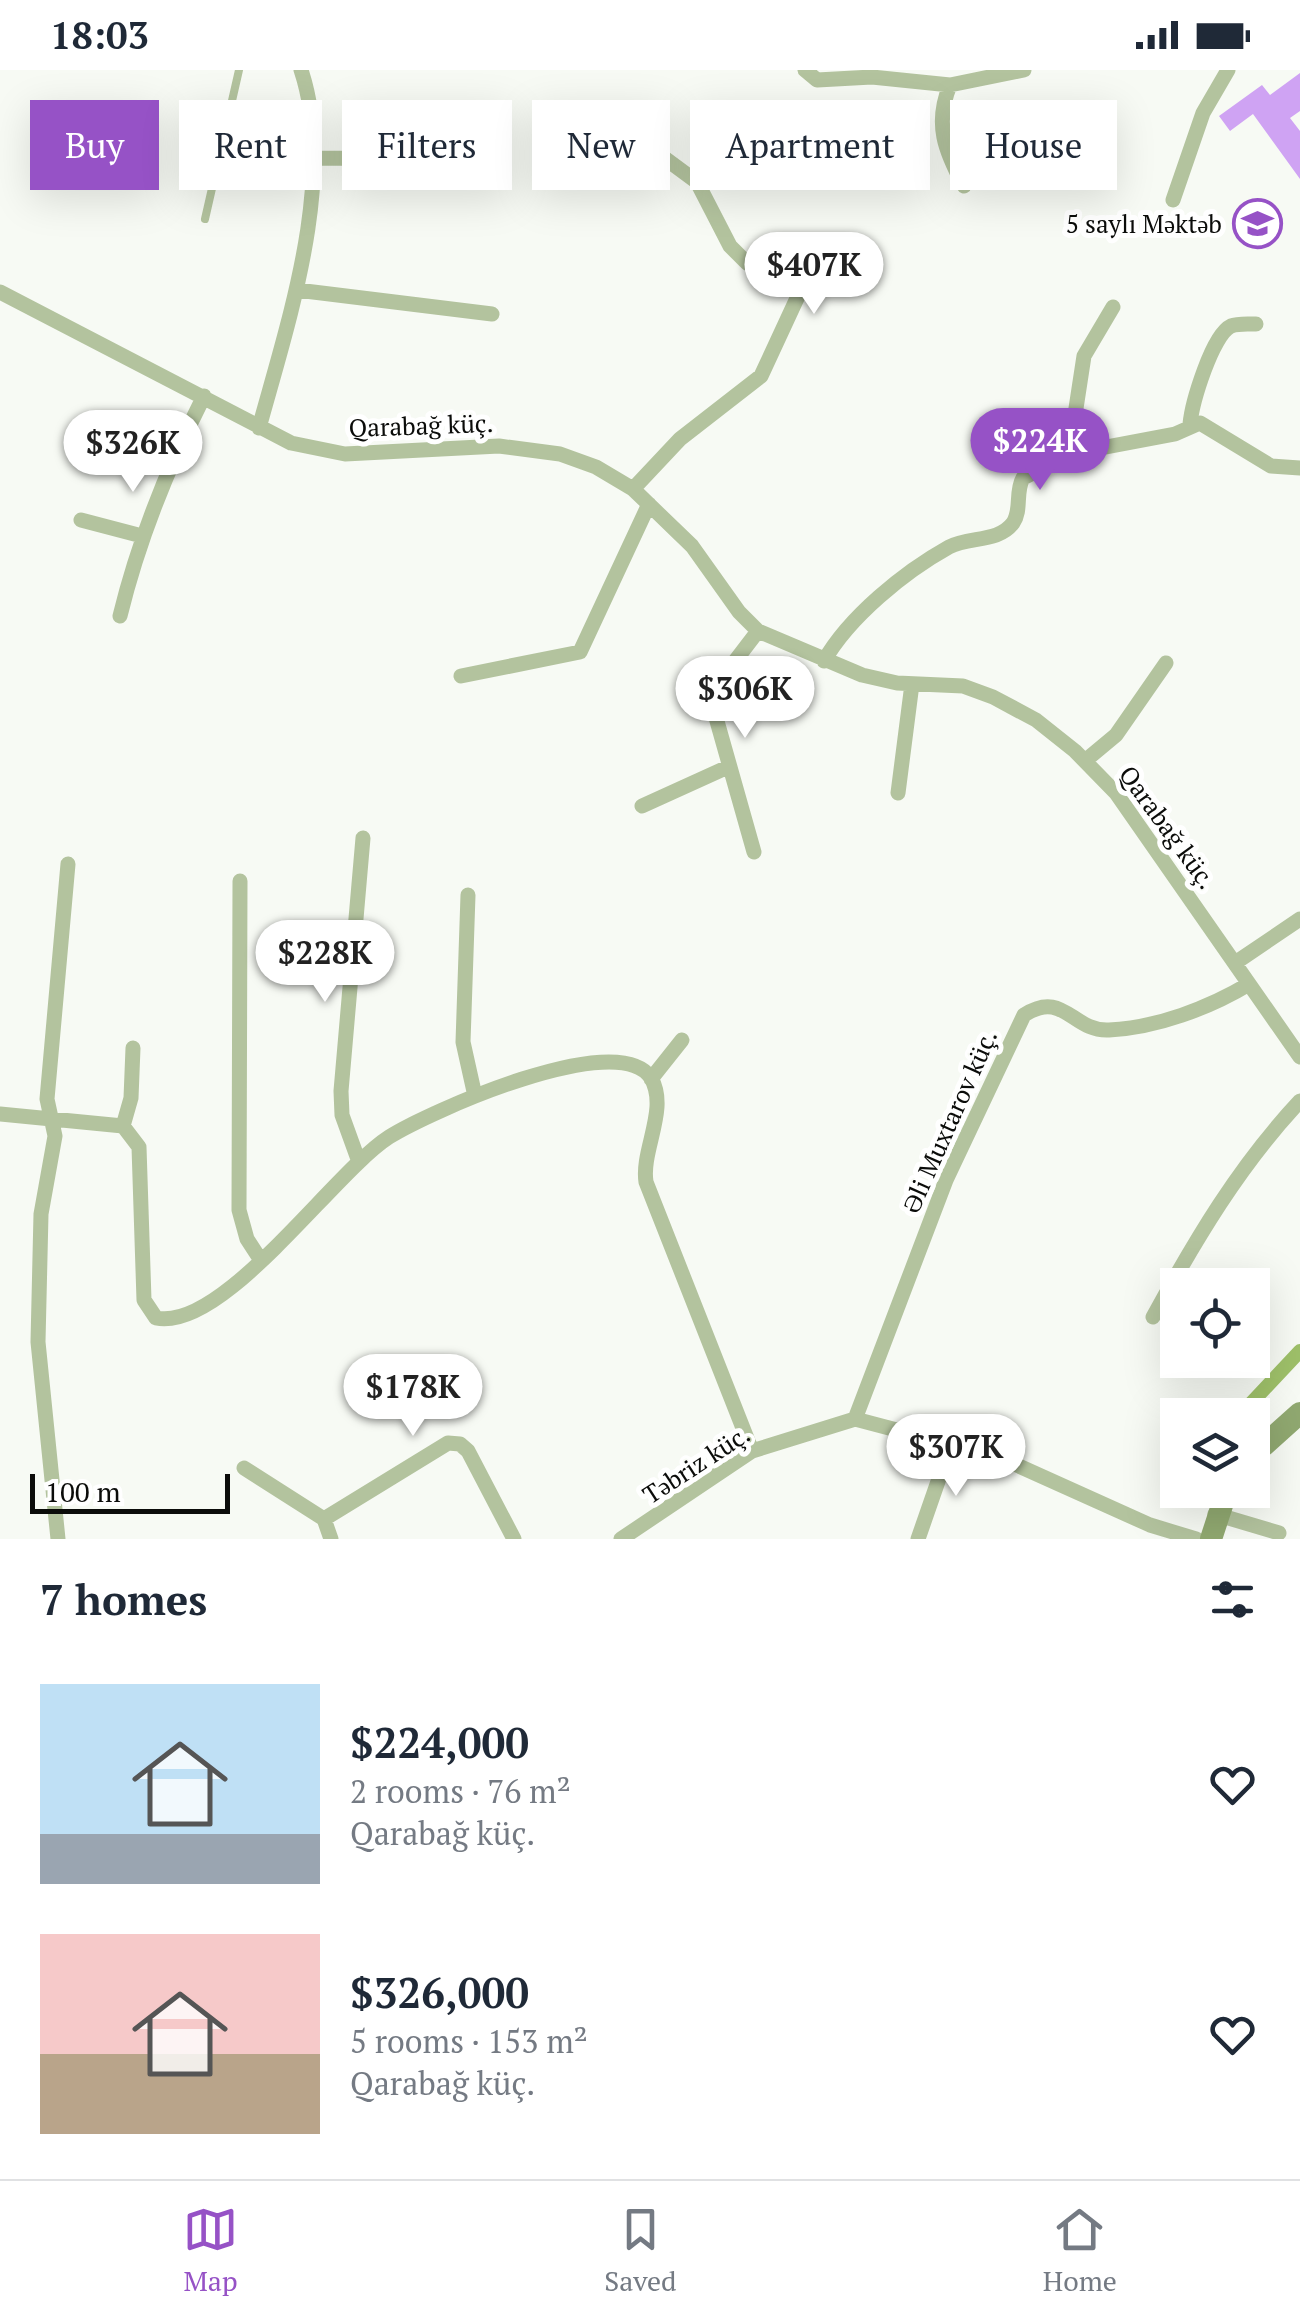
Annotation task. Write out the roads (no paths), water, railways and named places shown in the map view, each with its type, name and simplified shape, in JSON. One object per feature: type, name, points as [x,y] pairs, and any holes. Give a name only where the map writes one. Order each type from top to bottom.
[{"type":"street","points":[[301,70],[305,100]]},
{"type":"street","points":[[805,70],[817,80],[872,78],[950,86],[1024,70]]},
{"type":"street","points":[[1173,200],[1203,114],[1228,70]]},
{"type":"street","points":[[950,86],[940,108],[940,128],[950,161]]},
{"type":"street","points":[[633,489],[680,439],[761,376],[799,294],[794,287],[747,264],[730,246],[696,182],[670,162]]},
{"type":"street","points":[[258,428],[297,290],[310,190]]},
{"type":"street","points":[[297,290],[492,314]]},
{"type":"street","name":"Qarabağ küç.","points":[[0,292],[290,443],[345,454],[499,446],[560,454],[596,467],[633,489],[692,546],[739,612],[758,630],[862,675],[912,684],[963,686],[992,696],[1036,720],[1086,760],[1116,794],[1300,1057]]},
{"type":"street","points":[[1070,454],[1084,356],[1113,307]]},
{"type":"street","points":[[1190,424],[1192,406],[1220,335],[1233,324],[1256,324]]},
{"type":"street","points":[[120,616],[165,472],[204,396]]},
{"type":"street","points":[[824,661],[836,640],[930,560],[953,545],[1000,534],[1012,525],[1022,478],[1070,454],[1175,434],[1190,424],[1209,426],[1271,466],[1300,468]]},
{"type":"street","points":[[461,676],[580,652],[648,504]]},
{"type":"street","points":[[81,520],[142,536]]},
{"type":"street","points":[[754,852],[713,707],[719,682],[758,630]]},
{"type":"street","points":[[1086,760],[1116,735],[1166,663]]},
{"type":"street","points":[[898,793],[903,724],[912,684]]},
{"type":"street","points":[[642,806],[728,766]]},
{"type":"street","points":[[358,1162],[342,1114],[341,1091],[363,838]]},
{"type":"street","points":[[58,1539],[38,1342],[40,1214],[54,1136],[47,1099],[68,864]]},
{"type":"street","points":[[240,880],[239,1210],[246,1238],[260,1260]]},
{"type":"street","points":[[468,896],[462,1042],[475,1096]]},
{"type":"street","points":[[1235,963],[1300,920]]},
{"type":"street","name":"Əli Muxtarov küç.","points":[[855,1419],[946,1180],[1024,1014],[1039,1005],[1055,1006],[1093,1028],[1108,1031],[1187,1014],[1249,984]]},
{"type":"street","points":[[650,1078],[682,1040]]},
{"type":"street","points":[[123,1126],[131,1098],[133,1048]]},
{"type":"street","points":[[0,1114],[123,1126],[139,1147],[144,1300],[156,1318],[171,1321],[228,1292],[323,1203],[358,1162],[392,1136],[475,1096],[583,1064],[630,1064],[650,1078],[656,1094],[655,1121],[645,1158],[646,1182],[752,1451]]},
{"type":"street","points":[[1154,1317],[1201,1231],[1256,1148],[1300,1102]]},
{"type":"street","points":[[1270,1440],[1300,1414]]},
{"type":"street","points":[[855,1419],[1000,1457],[1150,1525],[1196,1539]]},
{"type":"street","name":"Təbriz küç.","points":[[621,1539],[752,1451],[855,1419]]},
{"type":"street","points":[[324,1520],[448,1444],[460,1444],[468,1451],[514,1539]]},
{"type":"street","points":[[918,1539],[952,1444]]},
{"type":"street","points":[[244,1468],[324,1520],[331,1539]]},
{"type":"street","points":[[1210,1539],[1218,1508]]},
{"type":"street","points":[[1215,1514],[1279,1534]]},
{"type":"lane","points":[[205,219],[240,70]]},
{"type":"waterway","points":[[1256,1398],[1300,1351]]},
{"type":"place","name":"5 saylı Məktəb","points":[[1257,223]]}]
